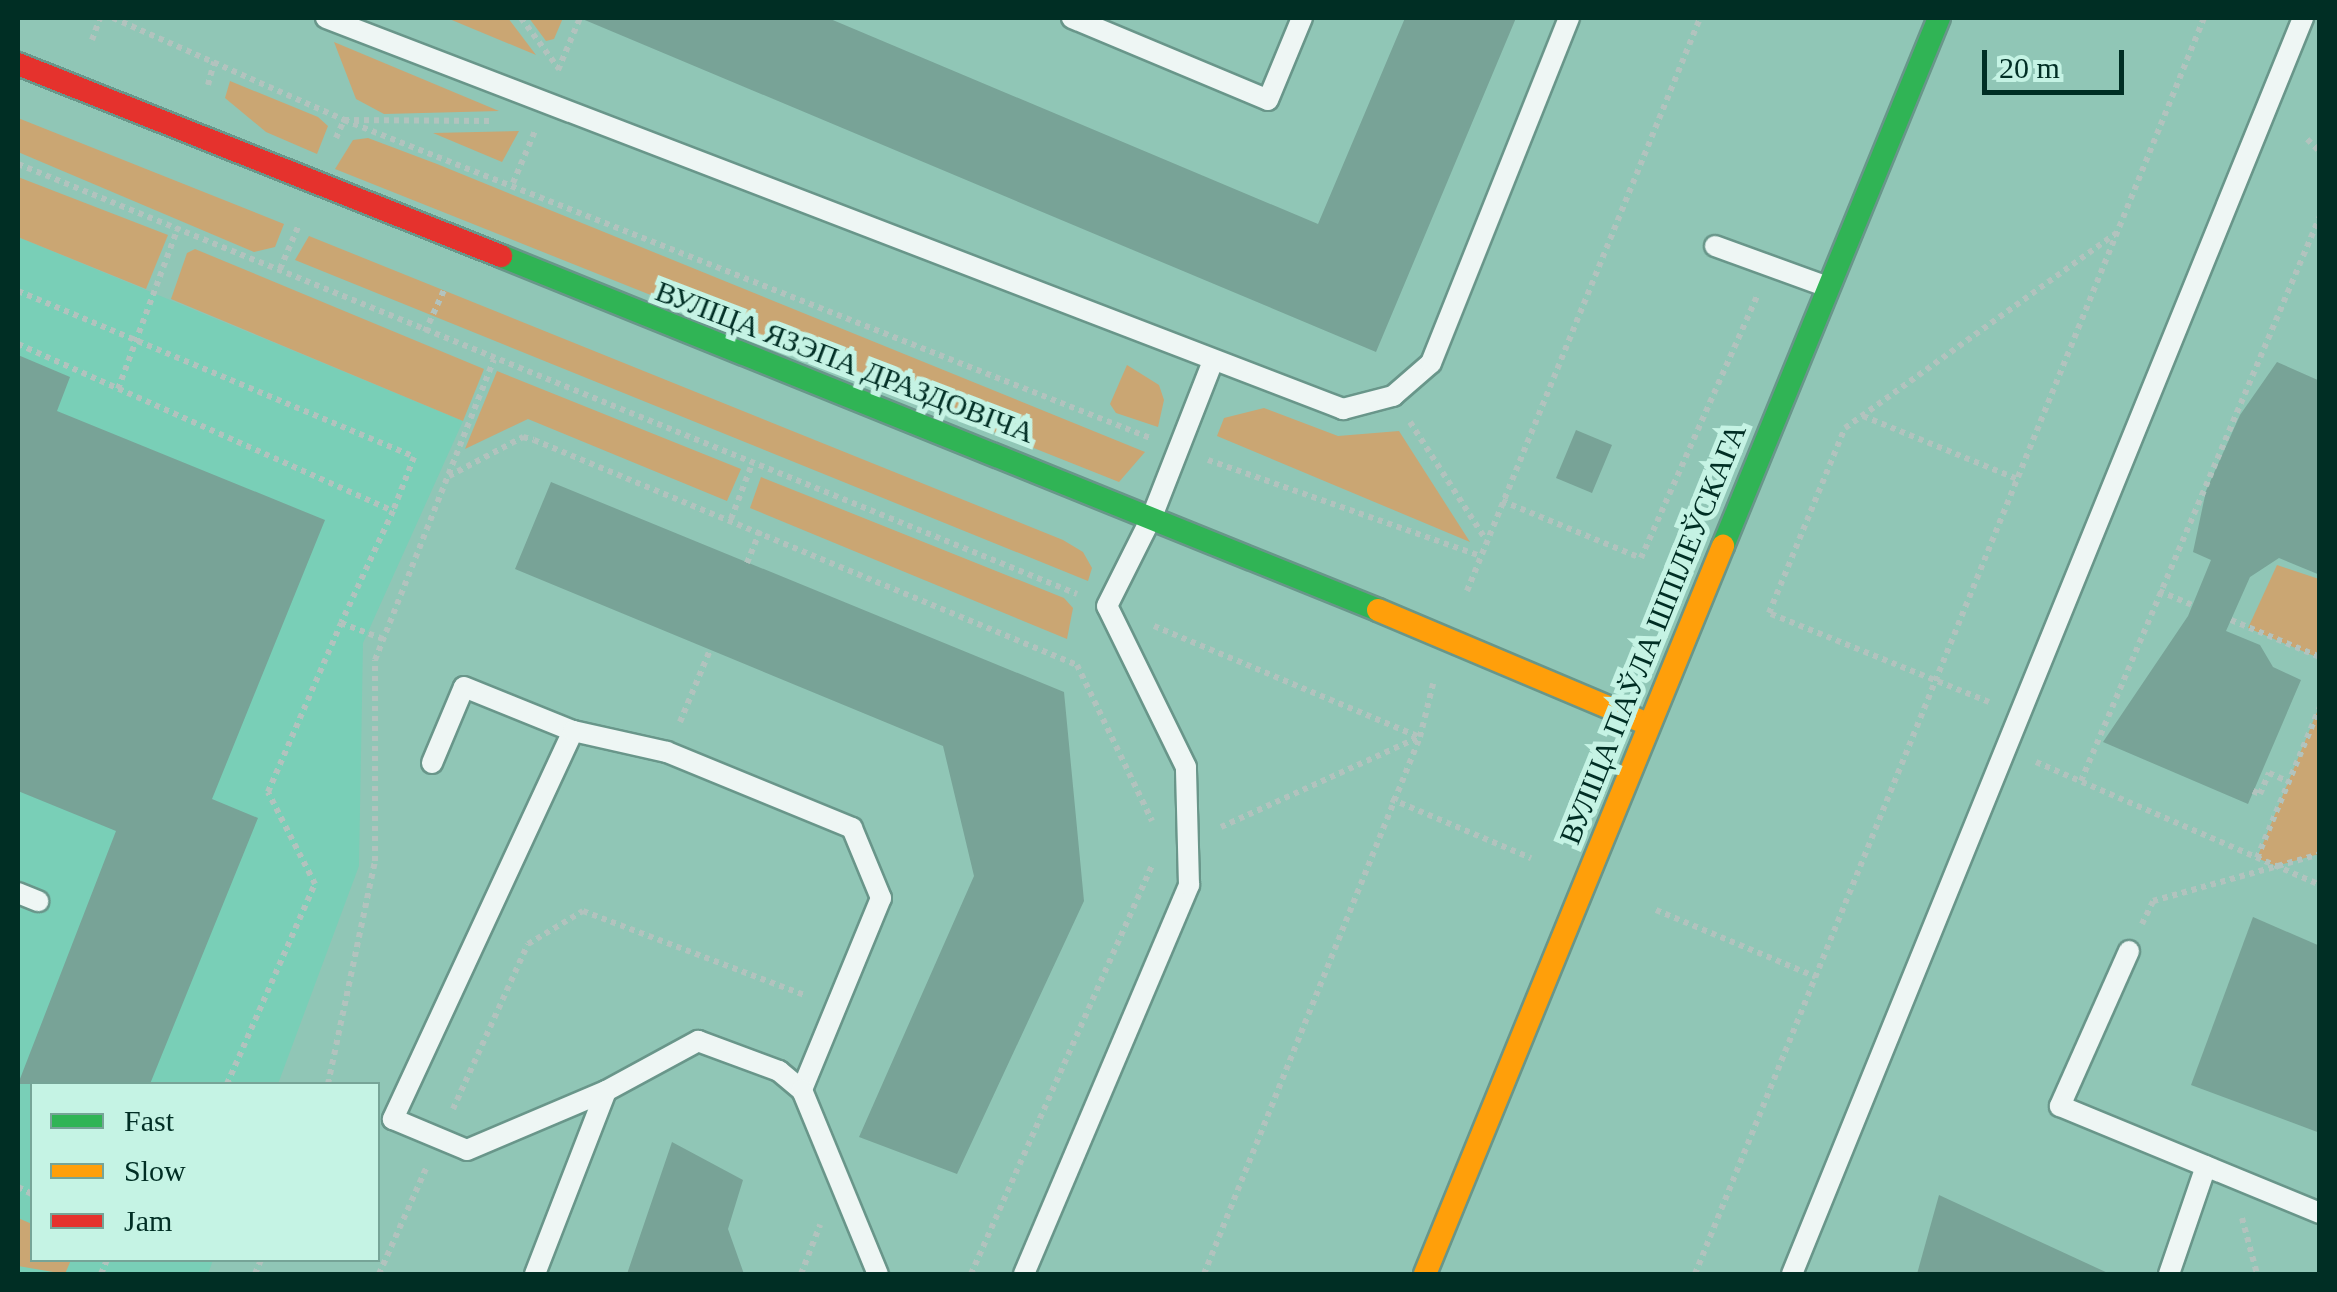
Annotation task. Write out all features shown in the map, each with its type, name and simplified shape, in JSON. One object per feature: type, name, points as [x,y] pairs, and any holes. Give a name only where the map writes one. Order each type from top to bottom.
[{"type":"street","name":"ВУЛІЦА ПАЎЛА ШПІЛЕЎСКАГА","points":[[1425,1274],[1939,18]]},
{"type":"street","name":"ВУЛІЦА ЯЗЭПА ДРАЗДОВІЧА","points":[[18,64],[1153,514],[1648,724]]},
{"type":"lane","points":[[326,18],[546,107],[1343,409],[1394,396],[1430,363],[1569,18]]},
{"type":"lane","points":[[1072,18],[1268,100],[1302,18]]},
{"type":"lane","points":[[1792,1274],[2303,18]]},
{"type":"lane","points":[[1716,246],[1826,287]]},
{"type":"lane","points":[[1024,1274],[1190,884],[1186,766],[1107,606],[1153,514],[1213,361]]},
{"type":"lane","points":[[432,762],[464,687],[572,731],[668,752],[852,828],[881,898],[802,1090]]},
{"type":"lane","points":[[572,731],[393,1118],[467,1150],[606,1091],[698,1041],[779,1071],[802,1090],[878,1274]]},
{"type":"lane","points":[[18,893],[38,902]]},
{"type":"lane","points":[[2129,951],[2060,1106],[2320,1213]]},
{"type":"lane","points":[[534,1274],[606,1091]]},
{"type":"lane","points":[[2168,1274],[2206,1166]]},
{"type":"path","points":[[113,18],[135,22],[344,120],[513,183],[1176,448],[1481,556]]},
{"type":"path","points":[[521,18],[560,70]]},
{"type":"path","points":[[546,107],[580,18]]},
{"type":"path","points":[[1458,610],[1700,18]]},
{"type":"path","points":[[1694,1274],[2204,18]]},
{"type":"path","points":[[543,64],[560,70]]},
{"type":"path","points":[[344,120],[500,121]]},
{"type":"path","points":[[513,183],[539,121],[520,121]]},
{"type":"path","points":[[2307,138],[2320,152]]},
{"type":"path","points":[[18,164],[1420,736]]},
{"type":"path","points":[[2081,782],[2320,216]]},
{"type":"path","points":[[118,389],[178,228]]},
{"type":"path","points":[[2020,714],[1769,613],[1845,428],[2118,232]]},
{"type":"path","points":[[1502,501],[1641,558],[1770,268]]},
{"type":"path","points":[[18,291],[414,457],[268,792],[314,884],[228,1082]]},
{"type":"path","points":[[18,344],[392,511]]},
{"type":"path","points":[[328,1082],[375,860],[376,660],[494,360]]},
{"type":"path","points":[[1394,396],[1486,540]]},
{"type":"path","points":[[1862,416],[2017,478]]},
{"type":"path","points":[[450,476],[523,438],[760,530],[1077,665],[1162,843],[971,1274]]},
{"type":"path","points":[[730,519],[752,464]]},
{"type":"path","points":[[747,563],[760,530]]},
{"type":"path","points":[[2159,592],[2192,605]]},
{"type":"path","points":[[2230,620],[2320,657]]},
{"type":"path","points":[[341,623],[383,638]]},
{"type":"path","points":[[668,752],[710,650]]},
{"type":"path","points":[[1204,1274],[1391,799],[1420,736],[1437,666]]},
{"type":"path","points":[[2258,858],[2320,707]]},
{"type":"path","points":[[1162,843],[1190,842],[1420,736]]},
{"type":"path","points":[[2005,749],[2320,885]]},
{"type":"path","points":[[2253,791],[2260,794],[2270,773],[2289,782]]},
{"type":"path","points":[[1391,799],[1531,858]]},
{"type":"path","points":[[2153,901],[2320,854]]},
{"type":"path","points":[[1656,910],[1816,978]]},
{"type":"path","points":[[378,1274],[528,944],[583,911],[834,1006]]},
{"type":"path","points":[[2231,1176],[2257,1274]]},
{"type":"shaded area","points":[[447,18],[508,18],[536,55]]},
{"type":"shaded area","points":[[529,18],[563,18],[554,39],[546,41]]},
{"type":"shaded area","points":[[334,42],[499,111],[384,114],[356,99]]},
{"type":"shaded area","points":[[230,81],[318,117],[328,126],[317,154],[266,132],[225,98]]},
{"type":"shaded area","points":[[18,118],[284,224],[275,247],[254,252],[18,152]]},
{"type":"shaded area","points":[[519,131],[502,162],[433,133]]},
{"type":"shaded area","points":[[368,138],[1145,452],[1119,482],[335,169],[353,140]]},
{"type":"shaded area","points":[[18,177],[168,235],[146,289],[18,237]]},
{"type":"shaded area","points":[[309,236],[1063,540],[1083,552],[1092,568],[1088,581],[295,260]]},
{"type":"shaded area","points":[[18,237],[463,421],[363,643],[359,866],[279,1082],[30,1082],[30,1262],[212,1262],[208,1274],[18,1274]]},
{"type":"shaded area","points":[[195,249],[484,369],[463,421],[171,299],[187,253]]},
{"type":"shaded area","points":[[1127,365],[1159,385],[1164,400],[1158,427],[1116,413],[1110,404]]},
{"type":"shaded area","points":[[497,371],[741,469],[727,501],[528,419],[465,449]]},
{"type":"shaded area","points":[[1264,408],[1338,436],[1399,431],[1470,542],[1217,436],[1224,418]]},
{"type":"shaded area","points":[[761,477],[1064,598],[1073,608],[1067,639],[750,508]]},
{"type":"shaded area","points":[[2277,565],[2319,579],[2319,658],[2248,628]]},
{"type":"shaded area","points":[[2319,707],[2319,854],[2276,866],[2257,858]]},
{"type":"shaded area","points":[[18,1218],[30,1223],[30,1262],[70,1262],[65,1274],[18,1266]]},
{"type":"building","points":[[580,18],[828,18],[1318,224],[1405,18],[1516,18],[1376,352]]},
{"type":"building","points":[[18,355],[70,377],[57,411],[325,520],[212,799],[258,818],[151,1082],[18,1084],[116,831],[18,791]]},
{"type":"building","points":[[2277,362],[2320,381],[2320,575],[2279,558],[2250,577],[2226,631],[2260,645],[2273,667],[2301,680],[2248,804],[2103,742],[2188,616],[2211,560],[2193,552],[2206,491],[2240,415]]},
{"type":"building","points":[[1576,430],[1612,445],[1592,493],[1556,478]]},
{"type":"building","points":[[551,482],[1064,692],[1084,901],[957,1174],[859,1137],[974,876],[943,746],[515,569]]},
{"type":"building","points":[[2253,917],[2320,946],[2320,1133],[2191,1085]]},
{"type":"building","points":[[672,1142],[743,1180],[728,1229],[744,1274],[627,1274]]},
{"type":"building","points":[[1939,1195],[2110,1274],[1917,1274]]},
{"type":"traffic: fast","points":[[1723,546],[1939,18]]},
{"type":"traffic: fast","points":[[501,256],[1378,610]]},
{"type":"traffic: slow","points":[[1425,1274],[1723,546]]},
{"type":"traffic: slow","points":[[1378,610],[1648,724]]},
{"type":"traffic: jam","points":[[18,64],[501,256]]}]
